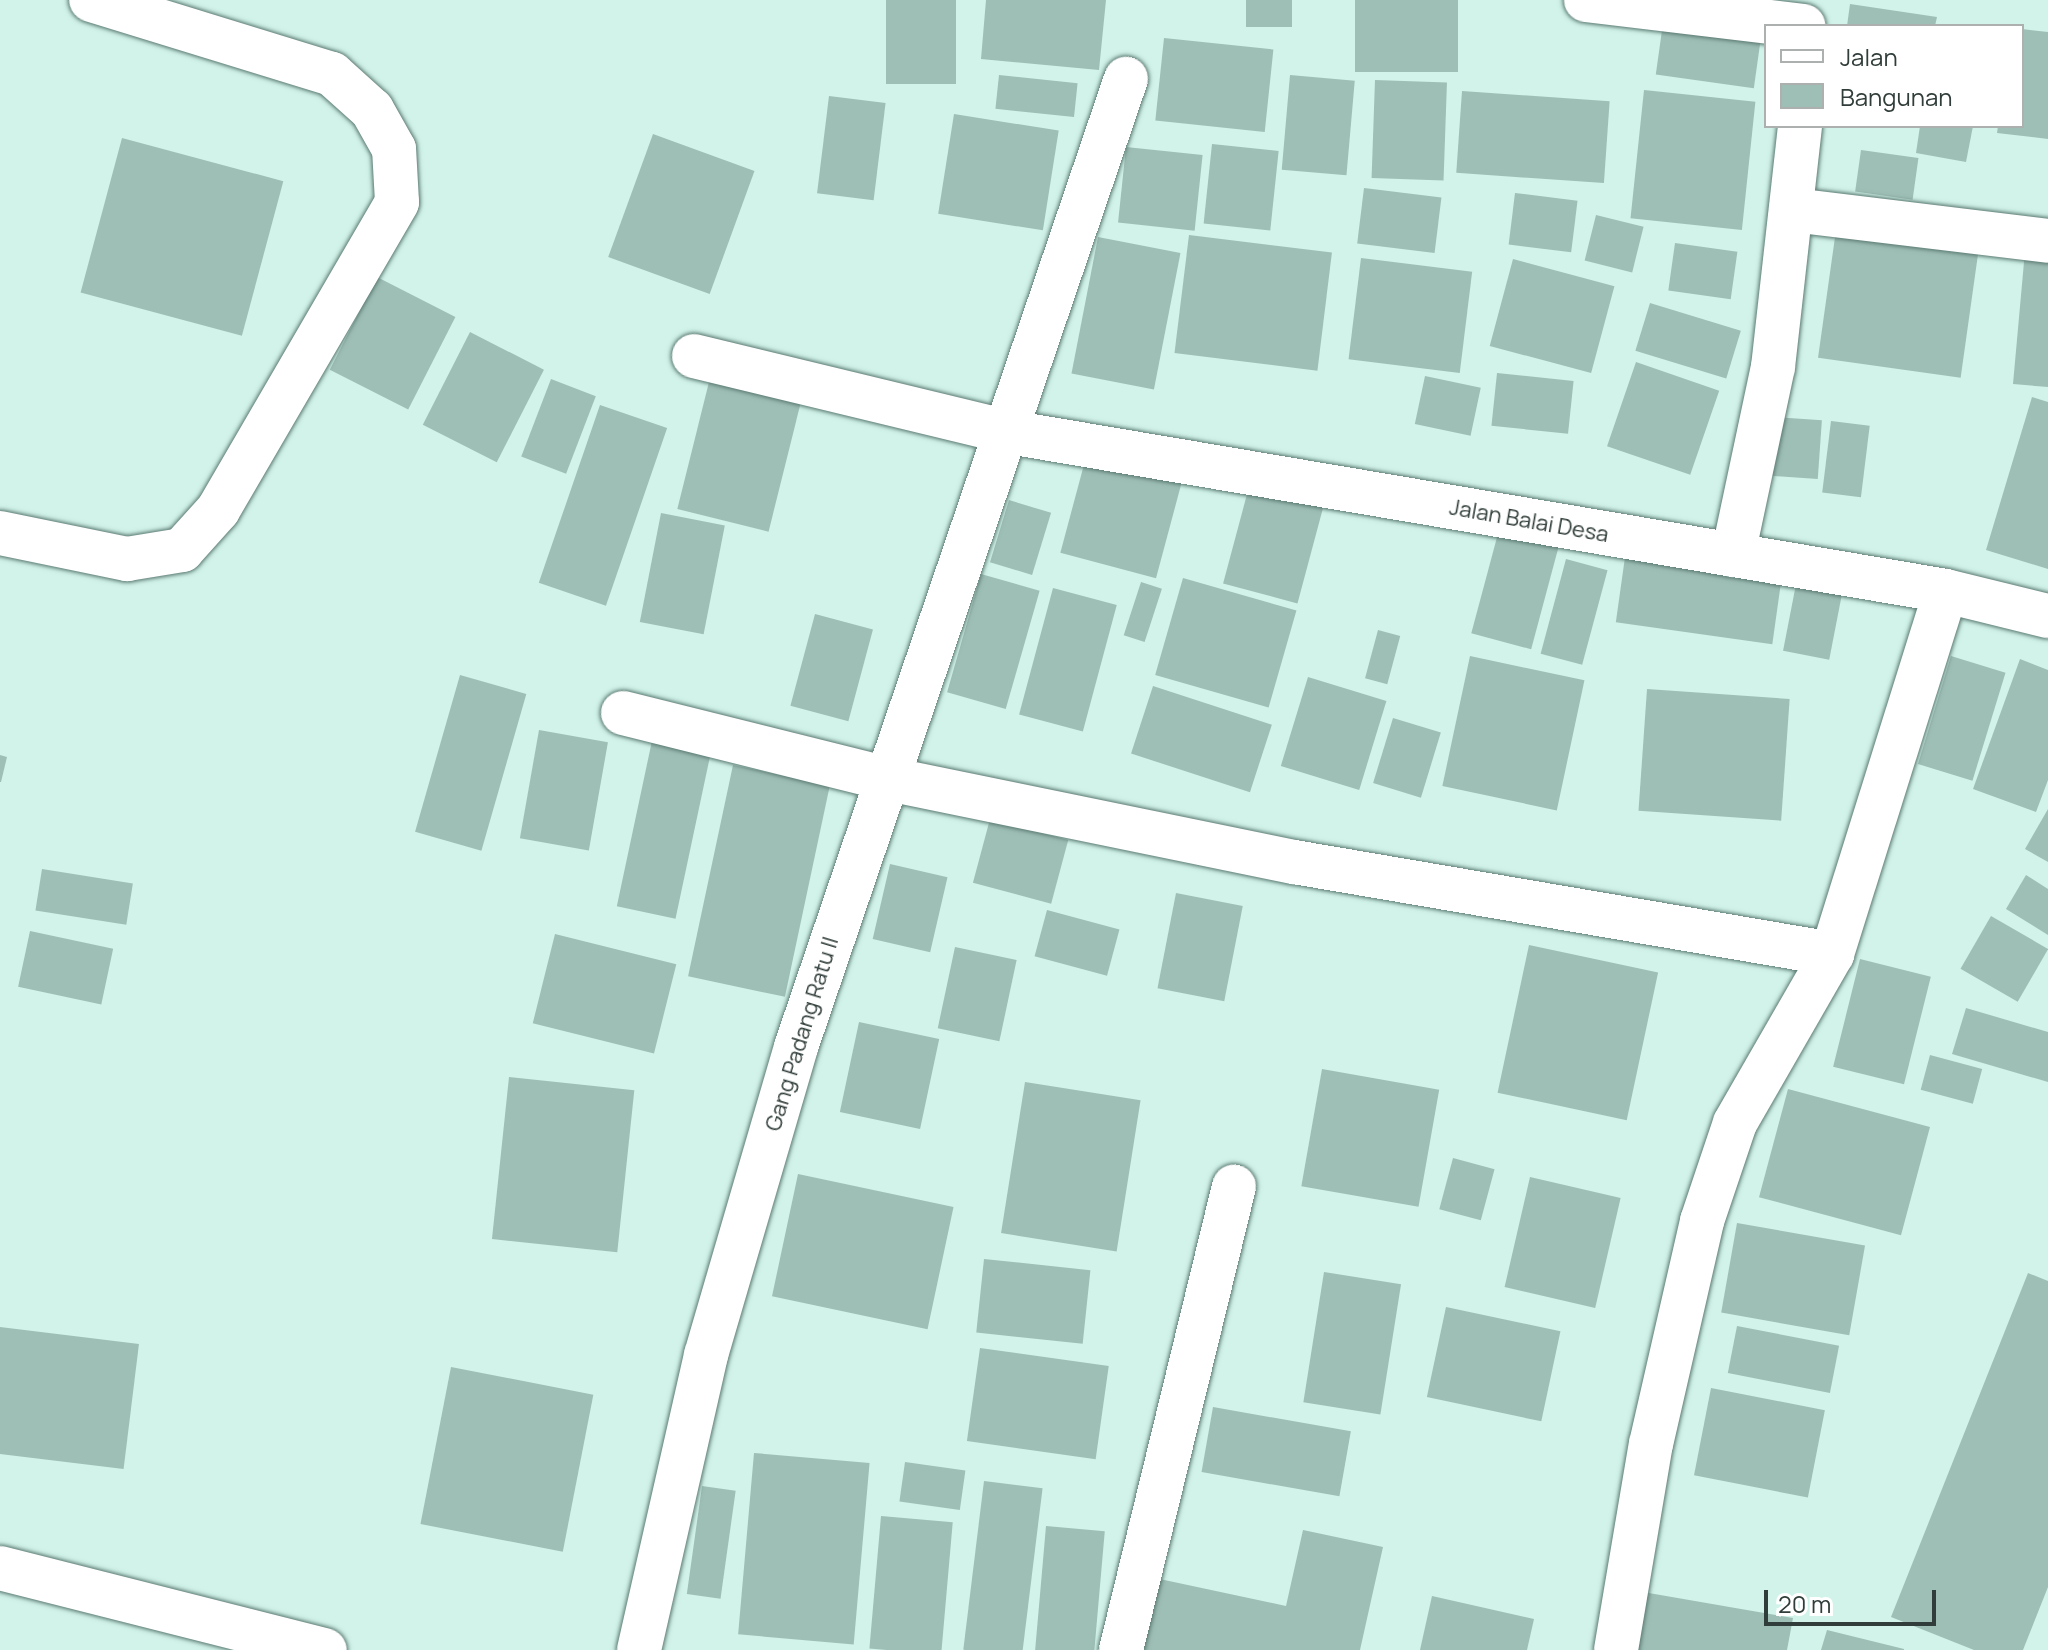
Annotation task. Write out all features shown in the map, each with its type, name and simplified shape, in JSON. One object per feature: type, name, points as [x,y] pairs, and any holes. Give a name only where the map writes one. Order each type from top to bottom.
[{"type":"street","points":[[0,533],[127,559],[182,550],[218,510],[397,202],[394,149],[372,110],[332,74],[91,0]]},
{"type":"street","points":[[1586,0],[1789,24]]},
{"type":"street","points":[[1806,24],[1812,0]]},
{"type":"street","name":"Gang Padang Ratu II","points":[[639,1650],[706,1355],[796,1047],[884,778],[1009,432],[1126,79]]},
{"type":"street","points":[[1733,555],[1773,367],[1800,128]]},
{"type":"street","points":[[1793,210],[2048,241]]},
{"type":"street","name":"Jalan Balai Desa","points":[[694,356],[1009,432],[1946,591],[2048,616]]},
{"type":"street","points":[[1616,1650],[1651,1444],[1702,1221],[1735,1123],[1832,954],[1946,591]]},
{"type":"street","points":[[623,713],[884,778],[1294,862],[1832,954]]},
{"type":"street","points":[[1121,1650],[1234,1187]]},
{"type":"street","points":[[0,1568],[325,1650]]},
{"type":"building","points":[[886,0],[956,0],[956,84],[886,84]]},
{"type":"building","points":[[986,0],[1106,0],[1099,70],[981,59]]},
{"type":"building","points":[[1246,0],[1292,0],[1292,27],[1246,27]]},
{"type":"building","points":[[1355,0],[1458,0],[1458,72],[1355,72]]},
{"type":"building","points":[[1850,4],[1937,17],[1935,24],[1847,24]]},
{"type":"building","points":[[1664,16],[1762,30],[1754,88],[1656,74]]},
{"type":"building","points":[[2024,29],[2048,32],[2048,139],[1997,133],[1998,128],[2024,128]]},
{"type":"building","points":[[1164,38],[1273,49],[1265,132],[1155,121]]},
{"type":"building","points":[[999,75],[1078,83],[1074,117],[995,109]]},
{"type":"building","points":[[1290,75],[1355,81],[1346,175],[1282,170]]},
{"type":"building","points":[[1375,80],[1447,83],[1444,180],[1372,178]]},
{"type":"building","points":[[1644,90],[1755,102],[1742,230],[1631,218]]},
{"type":"building","points":[[1462,91],[1610,101],[1604,183],[1456,173]]},
{"type":"building","points":[[829,96],[886,103],[874,200],[817,193]]},
{"type":"building","points":[[954,114],[1059,131],[1043,230],[938,214]]},
{"type":"building","points":[[1920,128],[1973,128],[1966,162],[1916,153]]},
{"type":"building","points":[[653,134],[754,171],[710,294],[608,257]]},
{"type":"building","points":[[122,138],[283,181],[242,336],[81,293]]},
{"type":"building","points":[[1212,144],[1279,151],[1270,231],[1204,224]]},
{"type":"building","points":[[1126,147],[1203,155],[1195,231],[1118,223]]},
{"type":"building","points":[[1861,150],[1918,158],[1913,200],[1855,192]]},
{"type":"building","points":[[1364,188],[1441,198],[1435,253],[1357,244]]},
{"type":"building","points":[[1515,193],[1578,201],[1571,252],[1509,245]]},
{"type":"building","points":[[1596,215],[1644,227],[1632,272],[1585,261]]},
{"type":"building","points":[[1836,230],[1979,250],[1961,378],[1818,358]]},
{"type":"building","points":[[1189,235],[1332,253],[1317,371],[1174,353]]},
{"type":"building","points":[[1098,237],[1180,253],[1154,389],[1071,373]]},
{"type":"building","points":[[1675,243],[1737,252],[1731,299],[1668,291]]},
{"type":"building","points":[[2025,251],[2048,253],[2048,387],[2013,384]]},
{"type":"building","points":[[1361,258],[1472,272],[1460,373],[1349,359]]},
{"type":"building","points":[[1513,259],[1614,286],[1591,373],[1490,346]]},
{"type":"building","points":[[377,277],[455,317],[408,410],[330,370]]},
{"type":"building","points":[[1650,303],[1741,331],[1726,379],[1635,351]]},
{"type":"building","points":[[470,332],[544,370],[497,462],[423,425]]},
{"type":"building","points":[[1636,362],[1719,391],[1690,475],[1607,446]]},
{"type":"building","points":[[1497,373],[1574,381],[1568,434],[1491,426]]},
{"type":"building","points":[[1425,376],[1481,388],[1471,436],[1415,424]]},
{"type":"building","points":[[710,378],[801,401],[769,532],[677,509]]},
{"type":"building","points":[[551,379],[596,396],[566,474],[521,456]]},
{"type":"building","points":[[2032,397],[2048,402],[2048,569],[1986,550]]},
{"type":"building","points":[[600,405],[667,428],[606,606],[539,583]]},
{"type":"building","points":[[1776,417],[1822,420],[1818,479],[1772,476]]},
{"type":"building","points":[[1831,421],[1870,426],[1861,497],[1822,492]]},
{"type":"building","points":[[1086,457],[1182,483],[1156,578],[1060,553]]},
{"type":"building","points":[[1250,483],[1324,503],[1297,603],[1223,583]]},
{"type":"building","points":[[1009,500],[1051,513],[1032,575],[990,562]]},
{"type":"building","points":[[661,513],[725,525],[704,634],[640,622]]},
{"type":"building","points":[[1500,526],[1560,542],[1531,649],[1471,633]]},
{"type":"building","points":[[1626,550],[1782,572],[1772,644],[1616,622]]},
{"type":"building","points":[[1566,559],[1608,570],[1582,665],[1541,654]]},
{"type":"building","points":[[981,574],[1040,591],[1006,709],[947,692]]},
{"type":"building","points":[[1183,578],[1296,611],[1269,708],[1155,675]]},
{"type":"building","points":[[1797,579],[1843,588],[1829,660],[1783,651]]},
{"type":"building","points":[[1141,582],[1162,589],[1145,642],[1124,635]]},
{"type":"building","points":[[1053,588],[1117,605],[1083,732],[1019,715]]},
{"type":"building","points":[[815,614],[873,630],[848,721],[790,706]]},
{"type":"building","points":[[1378,630],[1400,636],[1387,684],[1365,678]]},
{"type":"building","points":[[1470,656],[1584,680],[1557,810],[1442,786]]},
{"type":"building","points":[[1951,656],[2006,673],[1972,781],[1918,764]]},
{"type":"building","points":[[2020,659],[2048,670],[2048,780],[2036,812],[1973,789]]},
{"type":"building","points":[[460,675],[526,694],[481,851],[415,832]]},
{"type":"building","points":[[1308,677],[1386,701],[1359,790],[1281,766]]},
{"type":"building","points":[[1153,686],[1272,725],[1250,792],[1131,754]]},
{"type":"building","points":[[1647,689],[1790,699],[1781,821],[1638,811]]},
{"type":"building","points":[[1393,718],[1441,733],[1421,798],[1373,783]]},
{"type":"building","points":[[539,730],[608,742],[589,850],[520,838]]},
{"type":"building","points":[[653,736],[712,748],[676,919],[617,906]]},
{"type":"building","points":[[0,755],[7,757],[1,782],[0,782]]},
{"type":"building","points":[[733,765],[830,786],[785,997],[688,976]]},
{"type":"building","points":[[2048,809],[2048,862],[2025,849]]},
{"type":"building","points":[[990,819],[1068,840],[1051,904],[973,883]]},
{"type":"building","points":[[890,864],[947,877],[930,952],[873,939]]},
{"type":"building","points":[[42,869],[133,883],[126,925],[35,910]]},
{"type":"building","points":[[2026,875],[2048,889],[2048,935],[2006,909]]},
{"type":"building","points":[[1176,893],[1243,906],[1224,1001],[1157,988]]},
{"type":"building","points":[[1047,910],[1119,929],[1107,976],[1035,956]]},
{"type":"building","points":[[1991,916],[2048,949],[2018,1002],[1960,969]]},
{"type":"building","points":[[30,931],[113,949],[101,1004],[18,987]]},
{"type":"building","points":[[555,934],[676,964],[654,1054],[533,1023]]},
{"type":"building","points":[[1529,945],[1658,972],[1627,1120],[1498,1093]]},
{"type":"building","points":[[955,947],[1017,960],[999,1041],[938,1028]]},
{"type":"building","points":[[1860,959],[1931,977],[1904,1084],[1833,1067]]},
{"type":"building","points":[[1966,1008],[2048,1032],[2048,1082],[1952,1054]]},
{"type":"building","points":[[859,1022],[939,1039],[920,1129],[840,1112]]},
{"type":"building","points":[[1930,1055],[1982,1069],[1973,1104],[1921,1090]]},
{"type":"building","points":[[1322,1069],[1439,1090],[1419,1207],[1301,1186]]},
{"type":"building","points":[[509,1077],[634,1090],[617,1252],[492,1239]]},
{"type":"building","points":[[1025,1082],[1141,1100],[1117,1251],[1001,1233]]},
{"type":"building","points":[[1788,1089],[1930,1127],[1901,1235],[1759,1197]]},
{"type":"building","points":[[1453,1158],[1495,1169],[1481,1220],[1439,1209]]},
{"type":"building","points":[[798,1174],[954,1207],[928,1329],[772,1296]]},
{"type":"building","points":[[1530,1177],[1621,1198],[1595,1308],[1505,1287]]},
{"type":"building","points":[[1737,1223],[1865,1246],[1849,1335],[1721,1313]]},
{"type":"building","points":[[984,1259],[1090,1270],[1083,1344],[976,1333]]},
{"type":"building","points":[[1324,1272],[1401,1284],[1380,1415],[1303,1402]]},
{"type":"building","points":[[2028,1273],[2048,1281],[2048,1587],[2023,1650],[1974,1650],[1891,1617]]},
{"type":"building","points":[[1446,1307],[1560,1331],[1541,1421],[1427,1397]]},
{"type":"building","points":[[1737,1326],[1839,1346],[1830,1393],[1728,1373]]},
{"type":"building","points":[[0,1327],[139,1344],[124,1469],[0,1454]]},
{"type":"building","points":[[980,1348],[1109,1366],[1096,1459],[967,1441]]},
{"type":"building","points":[[451,1367],[593,1395],[563,1552],[420,1524]]},
{"type":"building","points":[[1711,1388],[1825,1410],[1808,1497],[1694,1475]]},
{"type":"building","points":[[1213,1407],[1351,1431],[1339,1496],[1202,1472]]},
{"type":"building","points":[[754,1453],[870,1463],[854,1644],[738,1634]]},
{"type":"building","points":[[905,1462],[965,1470],[960,1510],[899,1502]]},
{"type":"building","points":[[984,1481],[1043,1488],[1023,1650],[963,1650]]},
{"type":"building","points":[[702,1486],[736,1491],[720,1599],[687,1594]]},
{"type":"building","points":[[881,1516],[953,1522],[942,1650],[869,1648]]},
{"type":"building","points":[[1046,1526],[1105,1531],[1094,1650],[1035,1650]]},
{"type":"building","points":[[1303,1530],[1383,1547],[1360,1650],[1139,1650],[1155,1578],[1286,1606]]},
{"type":"building","points":[[1643,1592],[1793,1618],[1787,1650],[1633,1650]]},
{"type":"building","points":[[1432,1596],[1534,1619],[1527,1650],[1420,1650]]},
{"type":"building","points":[[1827,1630],[1904,1649],[1904,1650],[1821,1650]]}]
